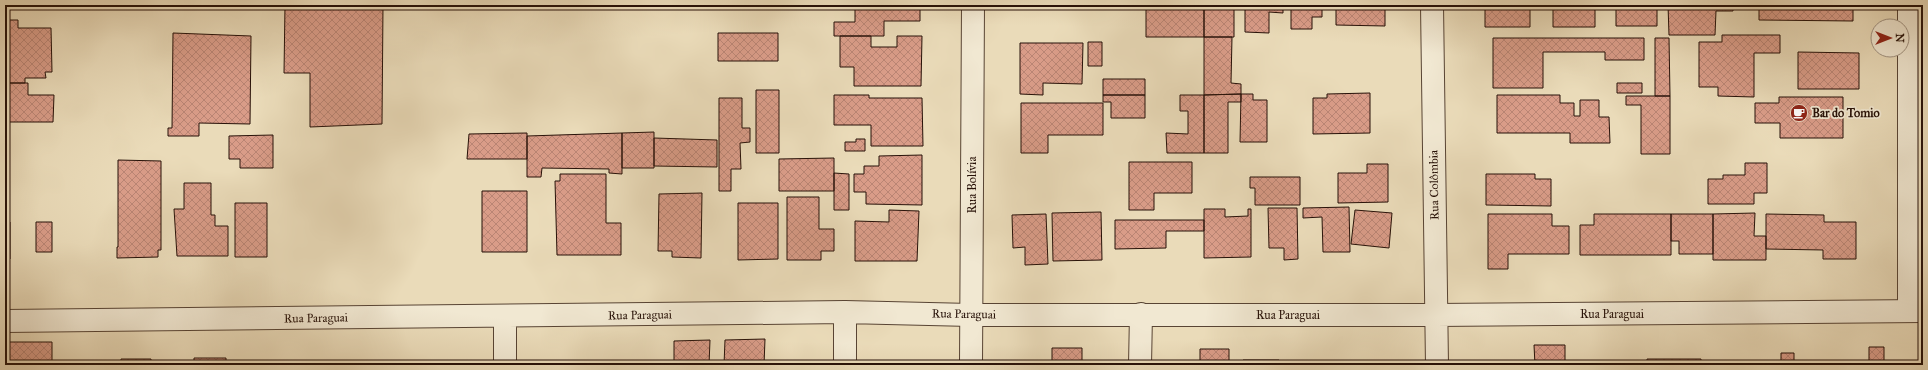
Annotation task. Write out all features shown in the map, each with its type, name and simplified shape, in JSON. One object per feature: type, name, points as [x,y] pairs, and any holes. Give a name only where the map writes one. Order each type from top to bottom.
[{"type":"street","name":"Rua Bolívia","points":[[971,365],[973,5]]},
{"type":"street","name":"Rua Colômbia","points":[[1432,5],[1437,365]]},
{"type":"street","points":[[1909,5],[1916,311]]},
{"type":"street","name":"Rua Paraguai","points":[[5,322],[845,312],[971,315],[1436,315],[1916,311]]},
{"type":"street","points":[[845,312],[845,365]]},
{"type":"street","points":[[1140,365],[1141,314]]},
{"type":"street","points":[[505,317],[505,365]]},
{"type":"building","points":[[285,5],[383,5],[382,124],[310,127],[310,73],[284,73]]},
{"type":"building","points":[[855,5],[920,5],[920,21],[884,21],[884,36],[834,36],[834,22],[855,22]]},
{"type":"building","points":[[1146,5],[1204,5],[1204,37],[1146,37]]},
{"type":"building","points":[[1204,5],[1234,5],[1234,37],[1204,37]]},
{"type":"building","points":[[1245,5],[1283,5],[1283,13],[1269,12],[1269,33],[1245,32]]},
{"type":"building","points":[[1291,5],[1322,5],[1322,17],[1312,17],[1312,29],[1291,29]]},
{"type":"building","points":[[1336,5],[1388,5],[1388,8],[1385,8],[1385,26],[1336,25]]},
{"type":"building","points":[[1485,5],[1530,5],[1530,27],[1485,27]]},
{"type":"building","points":[[1553,5],[1595,5],[1595,27],[1553,27]]},
{"type":"building","points":[[1616,5],[1657,5],[1657,26],[1616,26]]},
{"type":"building","points":[[1668,5],[1733,5],[1733,11],[1716,11],[1715,35],[1669,35]]},
{"type":"building","points":[[1759,5],[1853,5],[1853,21],[1759,20]]},
{"type":"building","points":[[5,20],[18,20],[18,28],[51,28],[52,72],[45,72],[46,78],[25,78],[25,83],[8,83],[8,70],[5,70]]},
{"type":"building","points":[[173,33],[251,36],[250,124],[199,123],[199,136],[168,136],[168,128],[172,128]]},
{"type":"building","points":[[718,33],[778,33],[778,61],[718,61]]},
{"type":"building","points":[[1722,35],[1780,35],[1780,53],[1754,53],[1754,97],[1718,96],[1718,87],[1699,87],[1699,42],[1722,42]]},
{"type":"building","points":[[840,36],[871,36],[871,47],[897,47],[897,36],[922,36],[921,86],[854,86],[854,67],[840,67]]},
{"type":"building","points":[[1204,37],[1232,37],[1231,83],[1241,84],[1241,94],[1204,95]]},
{"type":"building","points":[[1493,38],[1644,38],[1644,60],[1605,60],[1605,52],[1543,52],[1543,88],[1493,88]]},
{"type":"building","points":[[1655,38],[1669,38],[1670,96],[1655,96]]},
{"type":"building","points":[[1088,42],[1102,42],[1102,66],[1088,66]]},
{"type":"building","points":[[1020,43],[1083,43],[1082,84],[1043,83],[1043,95],[1020,94]]},
{"type":"building","points":[[1798,52],[1859,53],[1859,89],[1798,89]]},
{"type":"building","points":[[1103,79],[1145,79],[1145,95],[1103,95]]},
{"type":"building","points":[[5,83],[28,83],[28,95],[54,95],[53,122],[5,122]]},
{"type":"building","points":[[1617,83],[1642,83],[1642,93],[1617,93]]},
{"type":"building","points":[[756,90],[779,90],[779,153],[756,153]]},
{"type":"building","points":[[1370,93],[1370,133],[1313,134],[1313,98],[1327,98],[1327,94]]},
{"type":"building","points":[[1241,94],[1241,102],[1228,102],[1228,153],[1204,153],[1204,95]]},
{"type":"building","points":[[1241,94],[1253,94],[1253,100],[1267,100],[1267,142],[1240,142]]},
{"type":"building","points":[[834,95],[869,95],[869,98],[922,98],[923,146],[871,146],[871,125],[834,125]]},
{"type":"building","points":[[1103,95],[1145,95],[1145,118],[1111,118],[1111,102],[1103,102]]},
{"type":"building","points":[[1180,95],[1204,95],[1204,153],[1167,153],[1166,133],[1188,134],[1188,111],[1180,111]]},
{"type":"building","points":[[1497,95],[1560,95],[1560,103],[1574,103],[1574,116],[1580,116],[1580,100],[1599,100],[1599,117],[1609,117],[1610,143],[1570,143],[1570,133],[1497,133]]},
{"type":"building","points":[[1626,96],[1670,96],[1670,154],[1641,154],[1641,105],[1626,105]]},
{"type":"building","name":"Bar do Tomio","points":[[1779,97],[1843,97],[1843,138],[1780,138],[1780,123],[1755,123],[1755,103],[1779,103]]},
{"type":"building","points":[[719,98],[742,98],[742,128],[750,128],[750,142],[740,143],[741,169],[731,169],[731,191],[719,191]]},
{"type":"building","points":[[1021,103],[1103,103],[1103,135],[1048,135],[1048,153],[1021,153]]},
{"type":"building","points":[[654,132],[654,168],[622,168],[622,133]]},
{"type":"building","points":[[527,133],[527,159],[467,159],[469,134]]},
{"type":"building","points":[[622,133],[622,174],[609,173],[609,169],[542,168],[541,177],[527,177],[527,136]]},
{"type":"building","points":[[273,135],[273,168],[240,168],[240,159],[229,159],[229,136]]},
{"type":"building","points":[[654,138],[717,140],[717,167],[654,166]]},
{"type":"building","points":[[856,139],[865,139],[865,151],[845,151],[845,142],[856,142]]},
{"type":"building","points":[[922,155],[922,205],[866,204],[866,192],[854,192],[854,174],[864,174],[864,166],[879,166],[879,156]]},
{"type":"building","points":[[834,158],[834,191],[779,191],[779,159]]},
{"type":"building","points":[[118,160],[161,161],[161,250],[158,250],[158,257],[117,258]]},
{"type":"building","points":[[1129,162],[1192,162],[1192,193],[1154,193],[1154,210],[1129,210]]},
{"type":"building","points":[[1745,163],[1767,163],[1767,193],[1754,193],[1754,204],[1708,204],[1708,179],[1723,179],[1723,175],[1745,175]]},
{"type":"building","points":[[1367,164],[1388,164],[1388,202],[1338,203],[1338,173],[1367,173]]},
{"type":"building","points":[[834,173],[849,174],[849,210],[834,210]]},
{"type":"building","points":[[560,174],[606,174],[606,223],[621,223],[621,255],[557,255],[555,181],[560,181]]},
{"type":"building","points":[[1486,174],[1535,174],[1535,179],[1551,179],[1551,206],[1486,205]]},
{"type":"building","points":[[1250,177],[1300,177],[1300,205],[1255,205],[1255,188],[1250,188]]},
{"type":"building","points":[[184,183],[211,183],[211,215],[215,215],[215,226],[228,226],[228,256],[177,256],[174,209],[184,209]]},
{"type":"building","points":[[482,191],[527,191],[527,252],[482,252]]},
{"type":"building","points":[[702,193],[701,258],[672,257],[672,251],[658,251],[659,194]]},
{"type":"building","points":[[787,197],[819,197],[819,229],[834,229],[834,251],[821,251],[821,260],[787,260]]},
{"type":"building","points":[[235,203],[267,203],[267,257],[235,257]]},
{"type":"building","points":[[738,203],[778,203],[778,259],[738,260]]},
{"type":"building","points":[[1349,207],[1350,252],[1323,252],[1322,217],[1303,218],[1303,208]]},
{"type":"building","points":[[1268,208],[1297,208],[1298,259],[1284,260],[1284,248],[1269,248]]},
{"type":"building","points":[[1204,209],[1225,209],[1225,217],[1248,216],[1248,209],[1251,209],[1251,257],[1204,258]]},
{"type":"building","points":[[889,210],[919,211],[917,261],[855,261],[855,221],[889,222]]},
{"type":"building","points":[[1355,210],[1392,213],[1389,248],[1351,244]]},
{"type":"building","points":[[1101,212],[1102,260],[1053,261],[1052,213]]},
{"type":"building","points":[[1755,213],[1754,236],[1766,236],[1766,260],[1713,260],[1713,214]]},
{"type":"building","points":[[1046,214],[1048,264],[1025,265],[1025,247],[1013,248],[1012,215]]},
{"type":"building","points":[[1488,214],[1552,214],[1552,226],[1569,226],[1569,254],[1508,254],[1508,269],[1488,269]]},
{"type":"building","points":[[1594,214],[1671,214],[1671,255],[1580,255],[1580,225],[1594,225]]},
{"type":"building","points":[[1671,214],[1713,214],[1713,254],[1679,254],[1679,241],[1671,241]]},
{"type":"building","points":[[1766,214],[1824,215],[1824,222],[1856,222],[1856,259],[1823,259],[1823,250],[1766,249]]},
{"type":"building","points":[[1115,220],[1204,220],[1204,231],[1166,231],[1166,248],[1115,249]]},
{"type":"building","points":[[5,222],[10,222],[10,259],[5,259]]},
{"type":"building","points":[[36,222],[52,222],[52,252],[36,252]]},
{"type":"building","points":[[765,339],[764,365],[724,365],[725,340]]},
{"type":"building","points":[[710,340],[709,365],[660,365],[660,362],[674,362],[674,341]]},
{"type":"building","points":[[5,342],[52,342],[52,365],[5,365]]},
{"type":"building","points":[[1534,345],[1565,345],[1565,365],[1535,365]]},
{"type":"building","points":[[1869,347],[1884,347],[1884,364],[1922,365],[1869,365]]},
{"type":"building","points":[[1052,348],[1082,348],[1082,365],[1052,365]]},
{"type":"building","points":[[1200,349],[1229,349],[1229,365],[1200,365]]},
{"type":"building","points":[[1781,353],[1794,353],[1794,362],[1781,362]]},
{"type":"building","points":[[194,358],[226,358],[226,365],[194,365]]},
{"type":"building","points":[[121,359],[151,359],[151,365],[121,365]]},
{"type":"building","points":[[1647,359],[1701,359],[1701,365],[1647,365]]},
{"type":"building","points":[[1243,360],[1279,360],[1279,365],[1243,365]]},
{"type":"building","points":[[244,362],[281,362],[280,365],[244,365]]},
{"type":"building","points":[[309,363],[337,363],[337,365],[309,365]]},
{"type":"building","points":[[1286,363],[1337,363],[1337,365],[1286,365]]},
{"type":"place","name":"Bar do Tomio","points":[[1799,113]]}]
